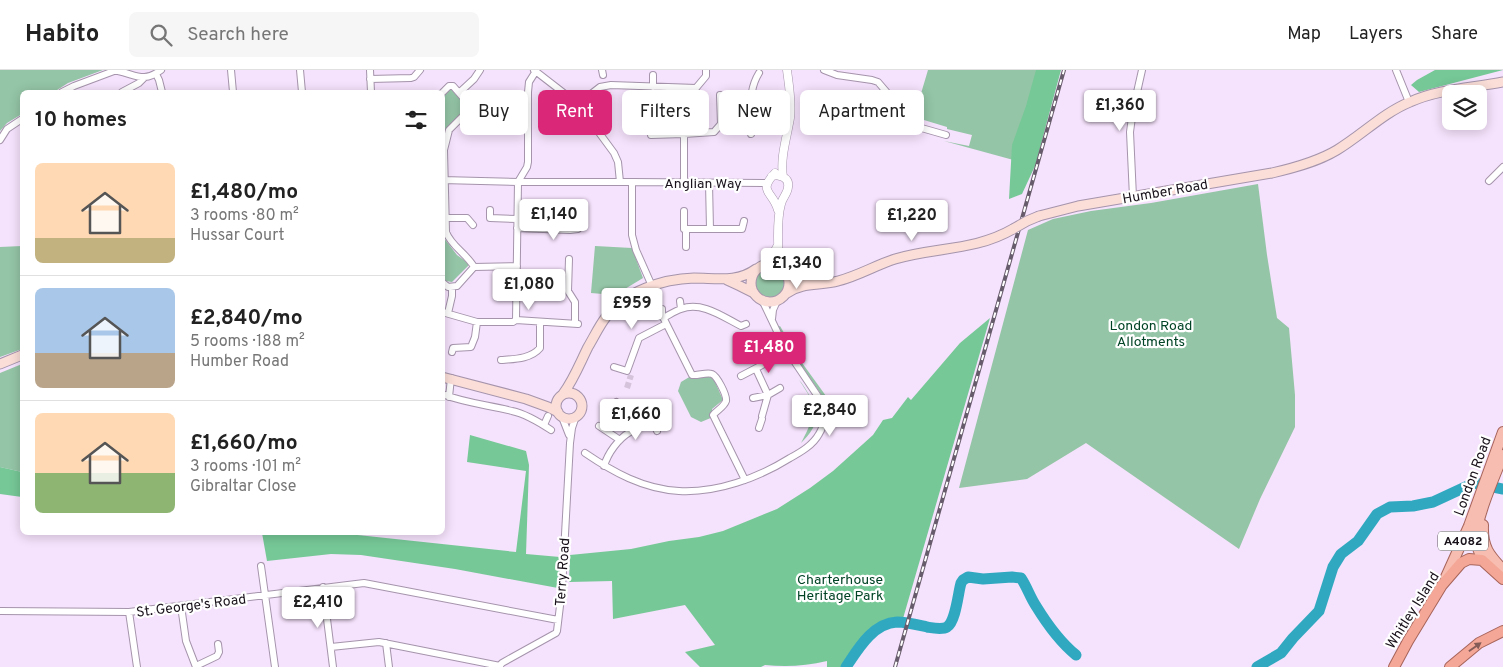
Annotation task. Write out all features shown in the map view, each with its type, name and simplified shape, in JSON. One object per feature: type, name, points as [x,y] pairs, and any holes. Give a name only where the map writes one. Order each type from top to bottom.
[{"type":"highway","name":"Whitley Island","points":[[1394,667],[1442,585],[1459,565],[1466,560],[1480,559],[1488,564]]},
{"type":"highway","points":[[1488,564],[1503,580]]},
{"type":"highway","points":[[1450,667],[1479,643],[1503,631]]},
{"type":"main road","name":"Humber Road","points":[[787,293],[794,287],[836,282],[853,277],[894,259],[971,246],[1003,234],[1039,216],[1078,206],[1272,173],[1301,166],[1335,151],[1409,102],[1429,94],[1503,82]]},
{"type":"main road","points":[[560,414],[556,404],[578,369],[606,317],[622,302],[652,286],[685,279],[733,282],[754,293],[761,300],[768,302],[777,301],[787,293],[790,282],[783,268],[773,264],[760,267],[742,277],[723,280]]},
{"type":"main road","points":[[754,293],[751,278],[760,267]]},
{"type":"main road","name":"Humber Road","points":[[783,268],[801,279],[820,283]]},
{"type":"main road","points":[[0,364],[20,356]]},
{"type":"main road","points":[[577,396],[578,369]]},
{"type":"main road","points":[[447,377],[526,399],[552,408],[568,418],[576,416],[581,410],[582,405],[577,396],[570,393],[550,401],[526,399]]},
{"type":"main road","name":"London Road","points":[[1442,585],[1498,460],[1503,432]]},
{"type":"main road","name":"London Road","points":[[1483,497],[1483,509],[1476,540],[1479,552],[1488,564]]},
{"type":"main road","points":[[1483,509],[1482,530],[1487,553],[1503,570]]},
{"type":"street","points":[[231,70],[233,90]]},
{"type":"street","points":[[300,70],[302,90]]},
{"type":"street","points":[[370,70],[371,90]]},
{"type":"street","points":[[370,79],[411,78],[420,70]]},
{"type":"street","points":[[462,90],[474,79],[480,70]]},
{"type":"street","points":[[596,90],[600,87],[611,85],[696,88],[704,80],[706,70]]},
{"type":"street","points":[[779,215],[777,205],[767,191],[766,183],[778,168],[782,158],[789,125],[790,106],[787,70]]},
{"type":"street","points":[[824,70],[836,75],[878,82],[896,103],[909,106],[904,123],[946,135]]},
{"type":"street","points":[[1133,197],[1130,132],[1142,70]]},
{"type":"street","points":[[1396,70],[1409,102]]},
{"type":"street","points":[[66,90],[114,71],[144,78]]},
{"type":"street","points":[[516,320],[518,182],[528,162],[529,82],[535,71],[560,90]]},
{"type":"street","points":[[126,90],[144,78],[159,72],[162,90]]},
{"type":"street","points":[[751,90],[759,73]]},
{"type":"street","points":[[653,87],[654,75]]},
{"type":"street","points":[[445,90],[449,86],[454,86],[460,92]]},
{"type":"street","points":[[445,146],[449,130],[460,118]]},
{"type":"street","points":[[0,140],[7,129],[20,120]]},
{"type":"street","points":[[709,132],[714,132],[719,125]]},
{"type":"street","points":[[601,135],[618,162],[620,182]]},
{"type":"street","points":[[684,135],[684,182]]},
{"type":"street","points":[[782,158],[783,176],[788,184],[779,215],[778,253],[783,268]]},
{"type":"street","points":[[1489,181],[1503,167]]},
{"type":"street","points":[[772,176],[783,176]]},
{"type":"street","points":[[445,180],[632,182],[632,235],[636,250],[652,286]]},
{"type":"street","name":"Anglian Way","points":[[632,182],[766,183]]},
{"type":"street","points":[[709,183],[710,229]]},
{"type":"street","points":[[772,196],[784,195]]},
{"type":"street","points":[[490,210],[490,218],[518,219]]},
{"type":"street","points":[[553,210],[553,230]]},
{"type":"street","points":[[684,211],[686,247]]},
{"type":"street","points":[[445,218],[467,218],[473,225]]},
{"type":"street","points":[[686,229],[744,232],[744,221]]},
{"type":"street","points":[[445,223],[448,237],[472,262],[474,267]]},
{"type":"street","points":[[517,228],[570,230],[578,229],[581,225]]},
{"type":"street","points":[[760,267],[771,258],[778,244]]},
{"type":"street","points":[[452,287],[452,296],[445,313],[461,318],[477,322],[513,322],[516,320],[576,324],[575,302],[568,291],[570,259]]},
{"type":"street","points":[[445,284],[448,287],[457,286],[474,267],[517,266]]},
{"type":"street","points":[[585,453],[604,466],[632,480],[651,487],[679,491],[722,486],[757,476],[799,453],[815,440],[822,429],[824,413],[822,405],[787,352],[761,300]]},
{"type":"street","points":[[680,301],[681,309]]},
{"type":"street","points":[[772,320],[777,301]]},
{"type":"street","points":[[614,367],[629,373],[639,338],[681,309],[689,307],[706,308],[741,326],[746,324]]},
{"type":"street","points":[[662,309],[664,321],[692,375],[697,376],[710,373],[714,375],[721,386],[726,398],[725,402],[713,415],[745,480]]},
{"type":"street","points":[[452,352],[455,347],[471,347],[475,337],[477,322]]},
{"type":"street","points":[[501,360],[519,359],[537,352],[540,348],[540,322]]},
{"type":"street","points":[[741,376],[787,352]]},
{"type":"street","points":[[756,368],[768,395],[759,428]]},
{"type":"street","points":[[447,377],[446,395],[514,411],[551,430]]},
{"type":"street","points":[[752,398],[768,395],[780,388]]},
{"type":"street","points":[[616,402],[630,432]]},
{"type":"street","name":"Terry Road","points":[[560,414],[566,426],[570,443]]},
{"type":"street","points":[[604,466],[606,458],[620,440],[630,432],[662,415]]},
{"type":"street","points":[[544,425],[548,416]]},
{"type":"street","name":"Terry Road","points":[[499,666],[556,634],[557,631],[570,443],[576,416]]},
{"type":"street","points":[[653,421],[657,431]]},
{"type":"street","points":[[599,426],[620,440]]},
{"type":"street","points":[[261,566],[274,667]]},
{"type":"street","name":"St. George's Road","points":[[0,611],[129,612],[364,583],[558,620]]},
{"type":"street","points":[[323,587],[333,667]]},
{"type":"street","points":[[181,606],[186,641],[196,666],[217,656],[219,652],[218,644]]},
{"type":"street","points":[[129,612],[137,667]]},
{"type":"street","points":[[331,647],[380,642],[499,666]]},
{"type":"street","points":[[386,643],[389,667]]},
{"type":"green space","points":[[0,70],[103,70],[68,83],[57,90],[20,90],[20,115],[7,123],[0,131]]},
{"type":"green space","points":[[928,70],[1060,70],[1035,166],[944,141],[969,146],[972,135],[947,129],[947,127],[924,120],[924,90],[922,90]]},
{"type":"green space","points":[[1036,70],[1061,70],[1035,166],[1022,194],[1009,199],[1012,145]]},
{"type":"green space","points":[[1435,70],[1503,70],[1419,92],[1411,85]]},
{"type":"green space","points":[[448,90],[452,90],[460,99],[460,115],[445,130],[445,94]]},
{"type":"green space","name":"London Road Allotments","points":[[1258,184],[1277,318],[1289,328],[1295,395],[1295,427],[1260,499],[1239,549],[1086,443],[1027,479],[959,488],[1028,230],[1053,219],[1091,211],[1151,203]]},
{"type":"green space","points":[[445,239],[457,255],[468,263],[468,266],[452,282],[446,281]]},
{"type":"green space","points":[[20,246],[20,350],[0,357],[0,247]]},
{"type":"green space","points":[[595,246],[632,248],[643,278],[615,295],[591,293]]},
{"type":"green space","points":[[770,268],[781,272],[785,283],[781,294],[770,298],[759,294],[755,283],[759,272]]},
{"type":"green space","name":"Charterhouse Heritage Park","points":[[990,318],[902,622],[882,626],[841,667],[827,667],[827,661],[796,666],[700,667],[685,652],[715,645],[685,605],[613,619],[612,581],[569,582],[570,555],[631,549],[699,537],[723,531],[777,509],[833,471],[873,435],[883,420],[892,418],[908,397],[911,400],[960,343]]},
{"type":"green space","points":[[780,326],[800,360],[826,396],[823,397],[791,351],[778,327]]},
{"type":"green space","points":[[20,365],[20,472],[0,467],[0,373]]},
{"type":"green space","points":[[691,376],[694,379],[708,376],[713,377],[723,400],[712,409],[713,417],[701,422],[691,417],[678,391],[681,382]]},
{"type":"green space","points":[[799,380],[812,400],[816,413],[815,425],[812,431],[801,443],[810,423],[812,407],[809,396]]},
{"type":"green space","points":[[470,435],[526,451],[529,465],[526,554],[560,557],[558,588],[455,569],[361,555],[331,554],[267,561],[262,535],[358,535],[516,552],[526,471],[467,462]]},
{"type":"green space","points":[[0,467],[20,472],[20,497],[0,494]]},
{"type":"waterway","points":[[1257,667],[1281,653],[1319,611],[1333,567],[1341,554],[1358,541],[1377,514],[1390,507],[1413,506],[1433,502],[1474,483],[1503,489]]},
{"type":"waterway","points":[[846,667],[867,638],[888,623],[901,622],[935,628],[947,627],[955,613],[961,583],[968,577],[983,579],[1021,578],[1049,626],[1076,655]]},
{"type":"tunnel","points":[[627,388],[631,375]]},
{"type":"railway","points":[[895,667],[1064,70]]}]
